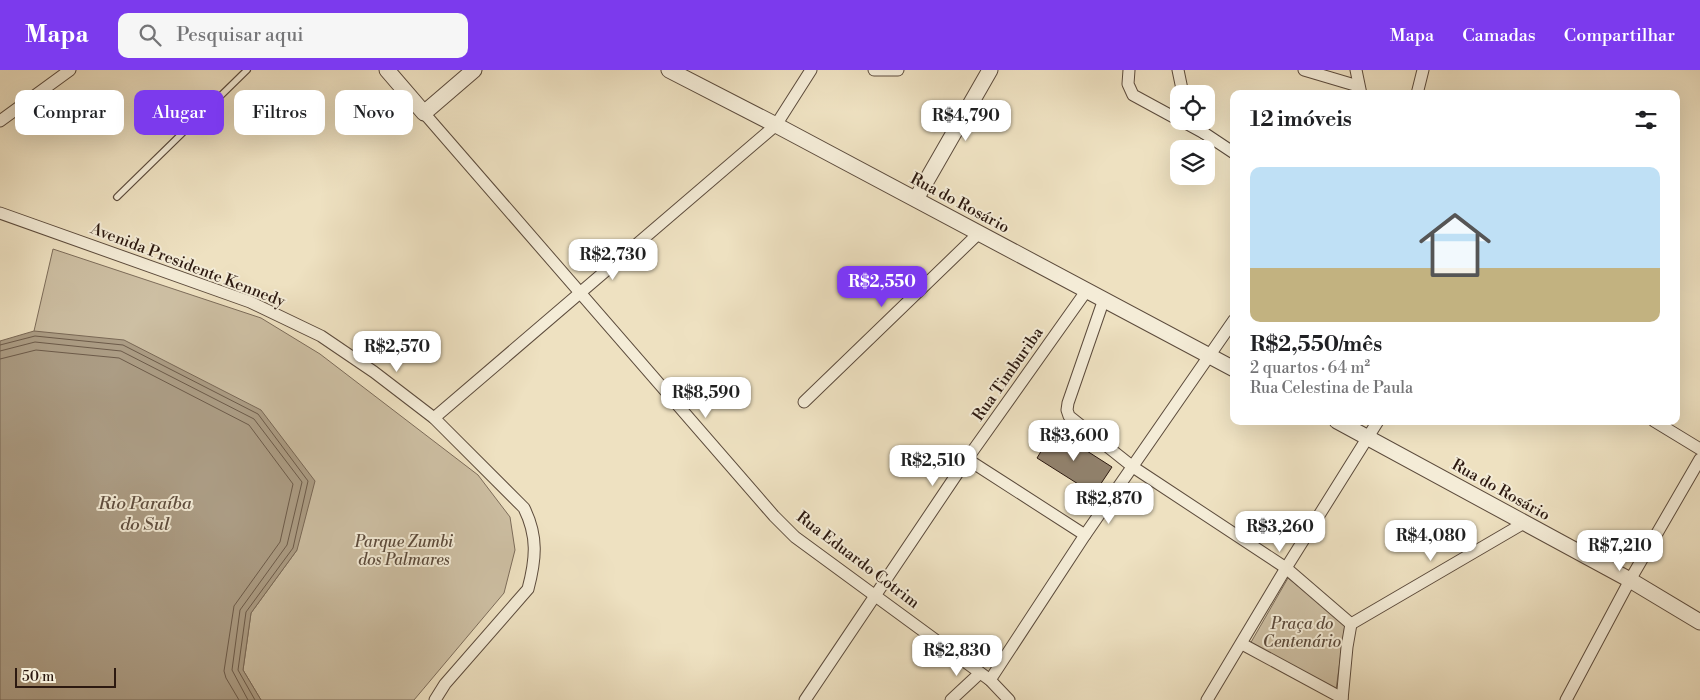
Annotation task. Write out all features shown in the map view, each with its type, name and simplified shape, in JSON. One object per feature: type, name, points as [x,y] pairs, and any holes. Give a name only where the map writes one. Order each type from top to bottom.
[{"type":"street","points":[[0,121],[70,70]]},
{"type":"street","name":"Rua Eduardo Cotrim","points":[[387,70],[774,516],[795,537],[874,597],[990,680],[1009,700]]},
{"type":"street","points":[[424,114],[474,70]]},
{"type":"street","name":"Rua do Rosário","points":[[669,70],[916,199],[1230,367]]},
{"type":"street","points":[[434,418],[776,125],[811,70]]},
{"type":"street","points":[[874,70],[898,70]]},
{"type":"street","points":[[916,199],[990,70]]},
{"type":"street","points":[[1129,70],[1128,84],[1133,95],[1170,115]]},
{"type":"street","points":[[1178,70],[1181,85]]},
{"type":"street","points":[[1304,70],[1359,90],[1356,70]]},
{"type":"street","points":[[1418,90],[1423,70]]},
{"type":"street","points":[[1198,130],[1230,150]]},
{"type":"street","name":"Avenida Presidente Kennedy","points":[[0,213],[250,302],[321,336],[374,372],[434,418],[524,508],[532,524],[535,542],[533,569],[528,589],[445,684],[435,700]]},
{"type":"street","points":[[804,402],[979,233]]},
{"type":"street","name":"Rua Timburiba","points":[[805,700],[967,459],[1087,290]]},
{"type":"street","points":[[1104,299],[1068,403],[1067,410],[1070,416],[1133,467],[1286,568],[1351,624]]},
{"type":"street","points":[[990,680],[1085,534],[1230,326]]},
{"type":"street","name":"Rua do Rosário","points":[[1345,425],[1630,580],[1700,622]]},
{"type":"street","points":[[1207,700],[1286,568],[1376,425]]},
{"type":"street","points":[[1661,425],[1700,449]]},
{"type":"street","points":[[967,459],[1085,534]]},
{"type":"street","points":[[1566,700],[1630,580],[1700,459]]},
{"type":"street","points":[[1242,644],[1342,699],[1346,648],[1351,624],[1524,523]]},
{"type":"street","points":[[951,700],[980,673]]},
{"type":"lane","points":[[117,196],[247,70]]},
{"type":"green space","name":"Parque Zumbi dos Palmares","points":[[53,249],[261,318],[320,354],[478,475],[510,517],[515,550],[504,593],[414,700],[261,700],[243,670],[251,613],[297,550],[34,331]]},
{"type":"green space","name":"Praça do Centenário","points":[[1288,578],[1345,624],[1336,690],[1250,644]]},
{"type":"water","name":"Rio Paraíba do Sul","points":[[34,331],[124,340],[261,410],[315,481],[297,550],[251,613],[243,670],[261,700],[0,700],[0,341]]},
{"type":"building","points":[[1054,430],[1112,467],[1094,494],[1037,458]]}]
